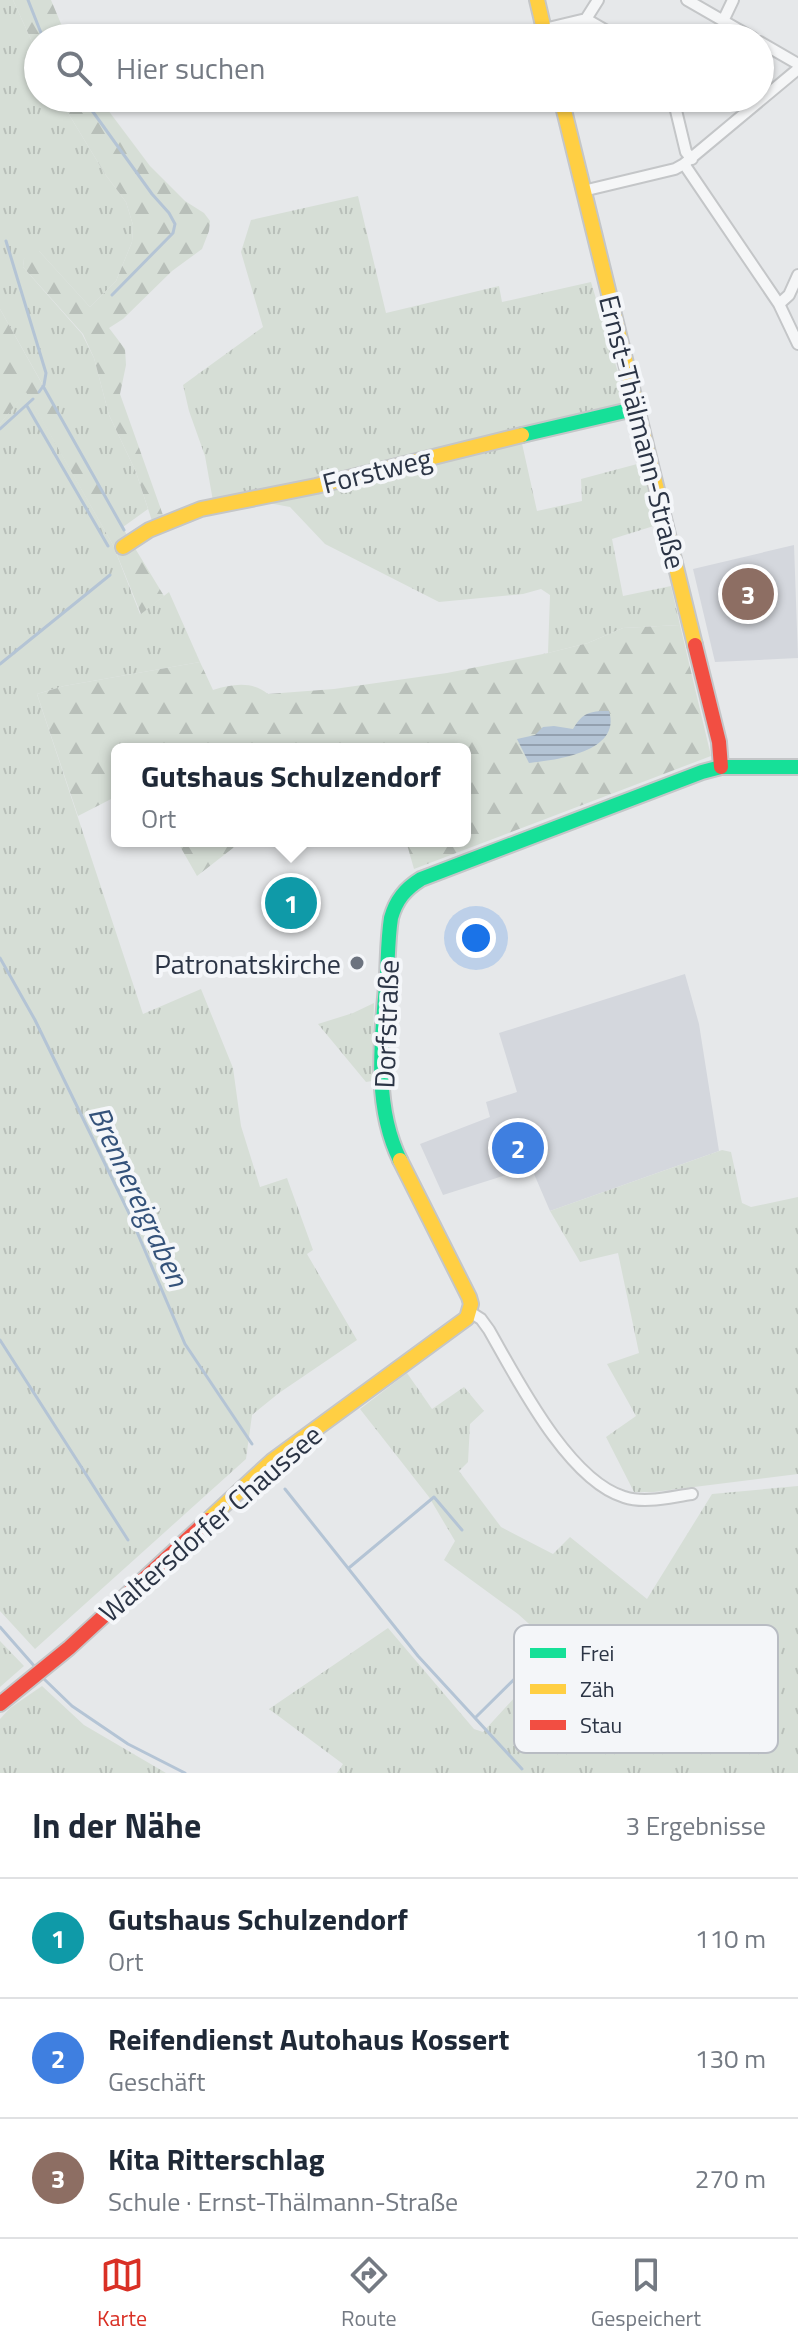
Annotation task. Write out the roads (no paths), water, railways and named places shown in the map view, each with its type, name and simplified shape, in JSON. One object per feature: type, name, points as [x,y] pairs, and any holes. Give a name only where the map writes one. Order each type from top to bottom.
[{"type":"street","points":[[537,0],[543,24]]},
{"type":"street","points":[[572,24],[586,19],[598,0]]},
{"type":"street","points":[[687,0],[728,24]]},
{"type":"street","points":[[723,21],[733,0]]},
{"type":"street","points":[[586,19],[595,24]]},
{"type":"street","points":[[774,51],[798,66],[774,87]]},
{"type":"street","name":"Ernst-Thälmann-Straße","points":[[564,112],[719,742],[721,767]]},
{"type":"street","points":[[676,112],[688,162],[779,304],[798,344]]},
{"type":"street","points":[[583,191],[675,169],[688,162],[745,112]]},
{"type":"street","points":[[779,304],[789,295],[798,275]]},
{"type":"street","name":"Forstweg","points":[[123,547],[149,530],[201,509],[316,486],[638,408]]},
{"type":"street","points":[[721,767],[798,767]]},
{"type":"street","name":"Dorfstraße","points":[[692,1494],[640,1500],[623,1497],[587,1473],[550,1433],[489,1330],[481,1319],[470,1312],[469,1297],[396,1151],[381,1091],[390,924],[398,900],[406,889],[421,879],[721,767]]},
{"type":"street","name":"Waltersdorfer Chaussee","points":[[0,1704],[48,1665],[272,1461],[457,1328],[470,1312]]},
{"type":"water","points":[[609,711],[610,725],[606,736],[597,745],[570,756],[529,763],[517,739],[535,735],[543,727],[573,729],[584,716]]},
{"type":"waterway","points":[[28,0],[37,24]]},
{"type":"waterway","points":[[93,112],[175,224],[173,233],[112,295]]},
{"type":"waterway","name":"Brennereigraben","points":[[6,241],[46,373],[39,392]]},
{"type":"waterway","points":[[43,386],[124,530]]},
{"type":"waterway","name":"Brennereigraben","points":[[0,429],[33,399]]},
{"type":"waterway","points":[[27,406],[108,546]]},
{"type":"waterway","points":[[0,664],[110,575]]},
{"type":"waterway","name":"Brennereigraben","points":[[0,958],[35,1020],[128,1211],[185,1344],[252,1444]]},
{"type":"waterway","points":[[0,1340],[128,1540]]},
{"type":"waterway","name":"Brennereigraben","points":[[285,1489],[418,1656],[522,1769]]},
{"type":"waterway","points":[[350,1567],[434,1497],[462,1530]]},
{"type":"waterway","points":[[0,1627],[36,1668]]},
{"type":"waterway","points":[[43,1678],[72,1706],[128,1744],[185,1773]]},
{"type":"waterway","points":[[476,1717],[514,1680]]},
{"type":"place","name":"Kita Ritterschlag","points":[[748,594]]},
{"type":"place","name":"Gutshaus Schulzendorf","points":[[291,903]]},
{"type":"place","name":"Patronatskirche","points":[[357,963]]},
{"type":"place","name":"Reifendienst Autohaus Kossert","points":[[518,1148]]}]
